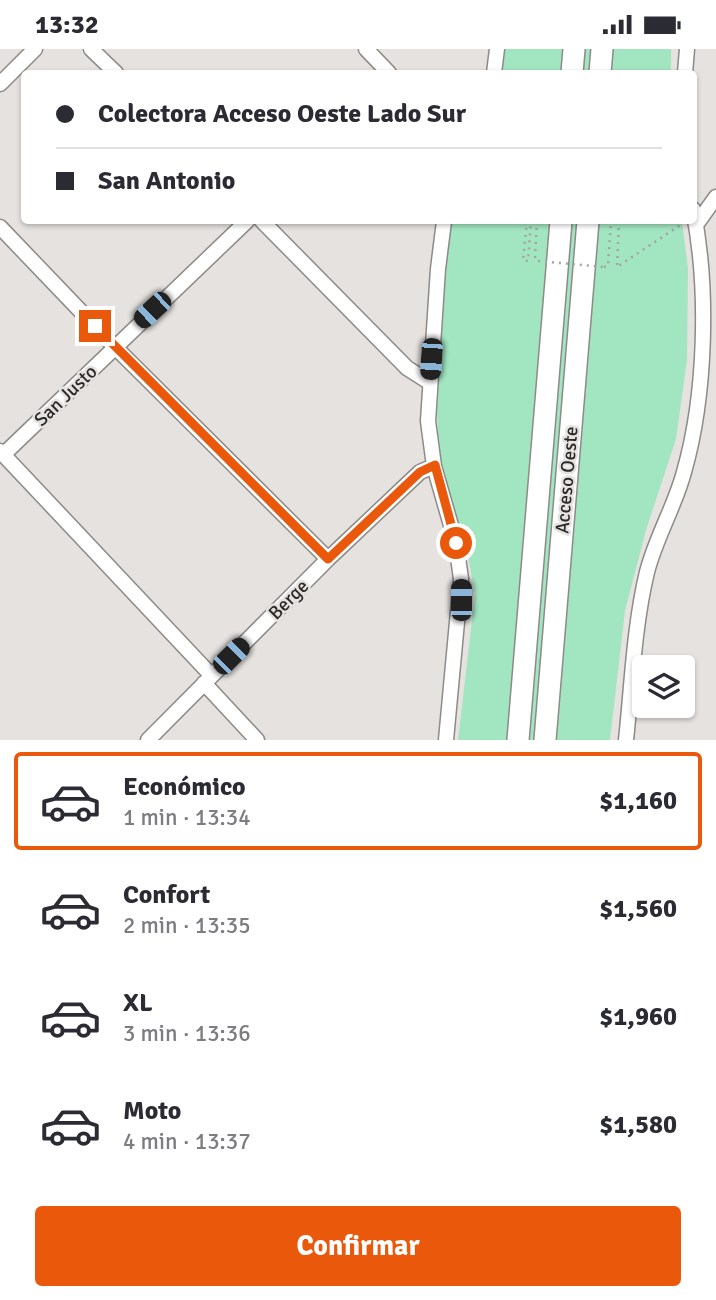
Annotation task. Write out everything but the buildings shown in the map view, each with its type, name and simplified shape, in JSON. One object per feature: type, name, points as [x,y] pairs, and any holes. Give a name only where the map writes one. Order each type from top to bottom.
[{"type":"highway","points":[[572,70],[575,49]]},
{"type":"highway","points":[[600,70],[602,49]]},
{"type":"highway","name":"Acceso Oeste","points":[[518,740],[561,224]]},
{"type":"highway","name":"Acceso Oeste","points":[[545,740],[587,224]]},
{"type":"street","points":[[0,84],[35,49]]},
{"type":"street","points":[[91,49],[113,70]]},
{"type":"street","points":[[366,49],[386,70]]},
{"type":"street","points":[[494,70],[496,49]]},
{"type":"street","points":[[685,70],[687,49]]},
{"type":"street","points":[[697,224],[716,197]]},
{"type":"street","name":"San Justo","points":[[2,452],[244,224]]},
{"type":"street","points":[[265,224],[407,368],[429,382]]},
{"type":"street","points":[[444,224],[429,382],[428,421],[435,465],[456,543],[461,579],[446,740]]},
{"type":"street","points":[[626,740],[640,605],[648,570],[684,475],[695,428],[703,320],[696,225]]},
{"type":"street","points":[[0,227],[114,346],[328,559]]},
{"type":"street","points":[[2,452],[208,679],[257,740]]},
{"type":"street","name":"Berge","points":[[148,740],[328,559],[420,472],[435,465]]},
{"type":"path","points":[[529,224],[523,260],[528,261],[529,224]]},
{"type":"path","points":[[537,224],[535,257],[538,261],[604,267],[608,266],[611,224]]},
{"type":"path","points":[[619,224],[617,267],[677,225],[696,225]]},
{"type":"green space","points":[[501,49],[671,49],[671,70],[500,70]]},
{"type":"green space","points":[[452,224],[682,224],[688,269],[687,360],[676,439],[646,530],[625,611],[610,740],[458,740],[475,594],[468,556],[439,458],[436,390],[444,272]]},
{"type":"route","points":[[95,326],[328,559],[420,472],[435,465],[456,543]]}]
